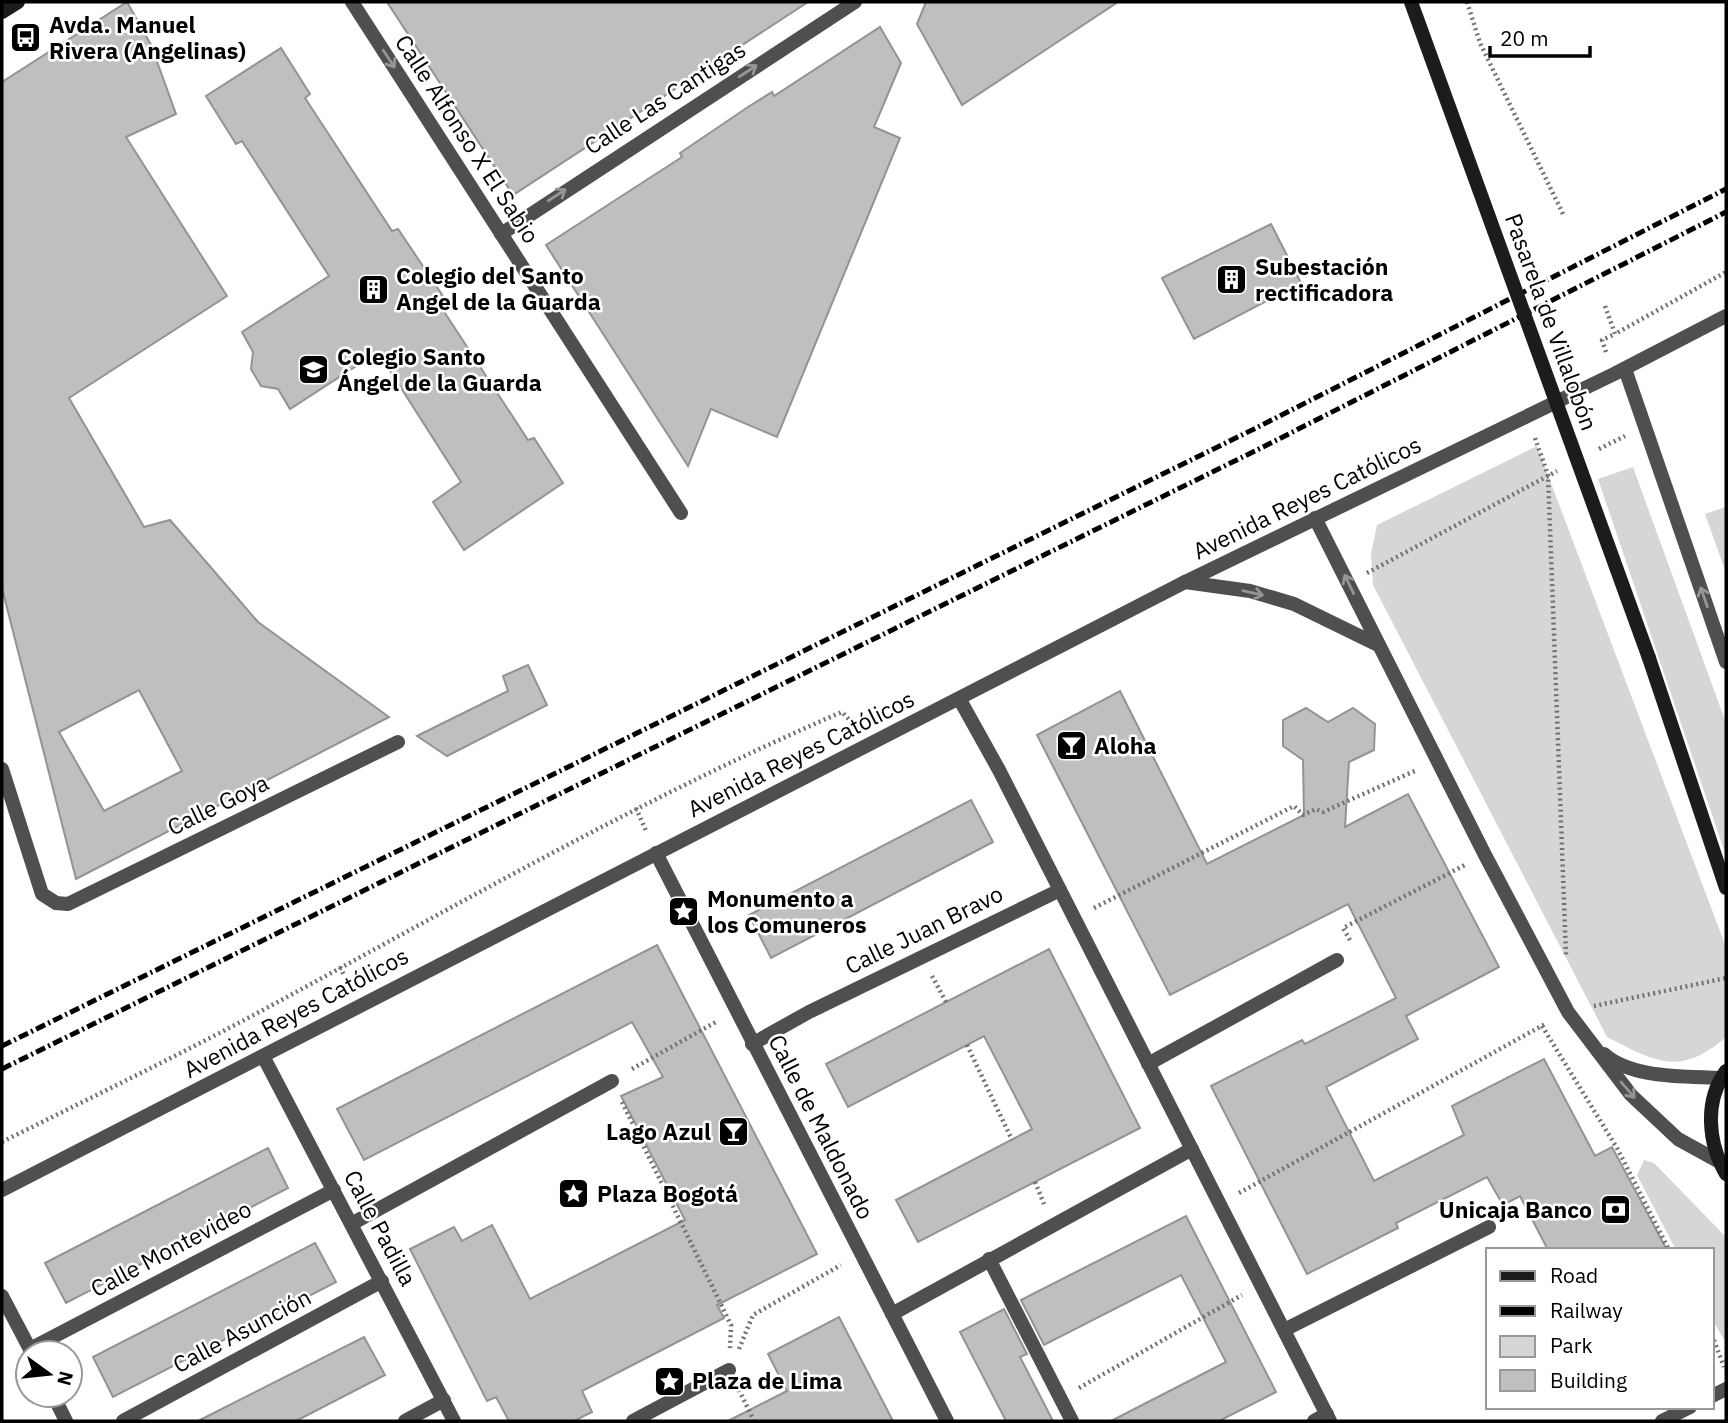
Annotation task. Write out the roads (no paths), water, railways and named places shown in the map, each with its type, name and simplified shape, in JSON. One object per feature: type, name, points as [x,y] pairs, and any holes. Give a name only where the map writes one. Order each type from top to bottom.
[{"type":"street","points":[[2,12],[18,2]]},
{"type":"street","name":"Calle Alfonso X El Sabio","points":[[352,2],[681,513]]},
{"type":"street","name":"Calle Las Cantigas","points":[[501,234],[855,2]]},
{"type":"street","name":"Pasarela de Villalobón","points":[[1410,2],[1648,658],[1726,888]]},
{"type":"street","name":"Avenida Reyes Católicos","points":[[2,1190],[656,853],[960,700],[1185,582],[1625,369],[1726,316]]},
{"type":"street","points":[[1625,369],[1726,662]]},
{"type":"street","points":[[1315,518],[1436,760],[1568,1012],[1631,1095],[1678,1139],[1718,1161]]},
{"type":"street","points":[[1185,582],[1250,591],[1294,604],[1378,645]]},
{"type":"street","points":[[960,700],[1261,1284],[1324,1419]]},
{"type":"street","name":"Calle Goya","points":[[2,769],[42,894],[56,903],[68,904],[398,742]]},
{"type":"street","name":"Calle de Maldonado","points":[[656,853],[947,1421]]},
{"type":"street","name":"Calle Juan Bravo","points":[[752,1044],[809,1012],[1060,890]]},
{"type":"street","points":[[1149,1064],[1337,960]]},
{"type":"street","points":[[1585,1037],[1613,1062],[1623,1065],[1675,1076],[1723,1074],[1713,1096],[1710,1124],[1718,1161],[1726,1174]]},
{"type":"street","name":"Calle Padilla","points":[[263,1056],[353,1223],[454,1421]]},
{"type":"street","points":[[353,1223],[612,1081]]},
{"type":"street","points":[[892,1314],[1192,1149]]},
{"type":"street","name":"Calle Montevideo","points":[[54,1339],[334,1190]]},
{"type":"street","points":[[1284,1330],[1489,1227]]},
{"type":"street","points":[[989,1259],[1072,1421]]},
{"type":"street","name":"Calle Asunción","points":[[123,1421],[382,1281]]},
{"type":"street","points":[[2,1296],[25,1339]]},
{"type":"street","points":[[633,1421],[729,1370]]},
{"type":"street","points":[[405,1421],[444,1400]]},
{"type":"street","points":[[1662,1421],[1686,1409]]},
{"type":"railway","points":[[2,1046],[1256,428],[1726,189]]},
{"type":"railway","points":[[2,1069],[1265,446],[1726,212]]},
{"type":"place","name":"Avda. Manuel Rivera (Angelinas)","points":[[26,38]]},
{"type":"place","name":"Subestación rectificadora","points":[[1232,280]]},
{"type":"place","name":"Colegio del Santo Angel de la Guarda","points":[[373,289]]},
{"type":"place","name":"Colegio Santo Ángel de la Guarda","points":[[314,370]]},
{"type":"place","name":"Aloha","points":[[1071,746]]},
{"type":"place","name":"Monumento a los Comuneros","points":[[684,912]]},
{"type":"place","name":"Lago Azul","points":[[734,1132]]},
{"type":"place","name":"Plaza Bogotá","points":[[574,1194]]},
{"type":"place","name":"Unicaja Banco","points":[[1615,1210]]},
{"type":"place","name":"Plaza de Lima","points":[[669,1381]]}]
